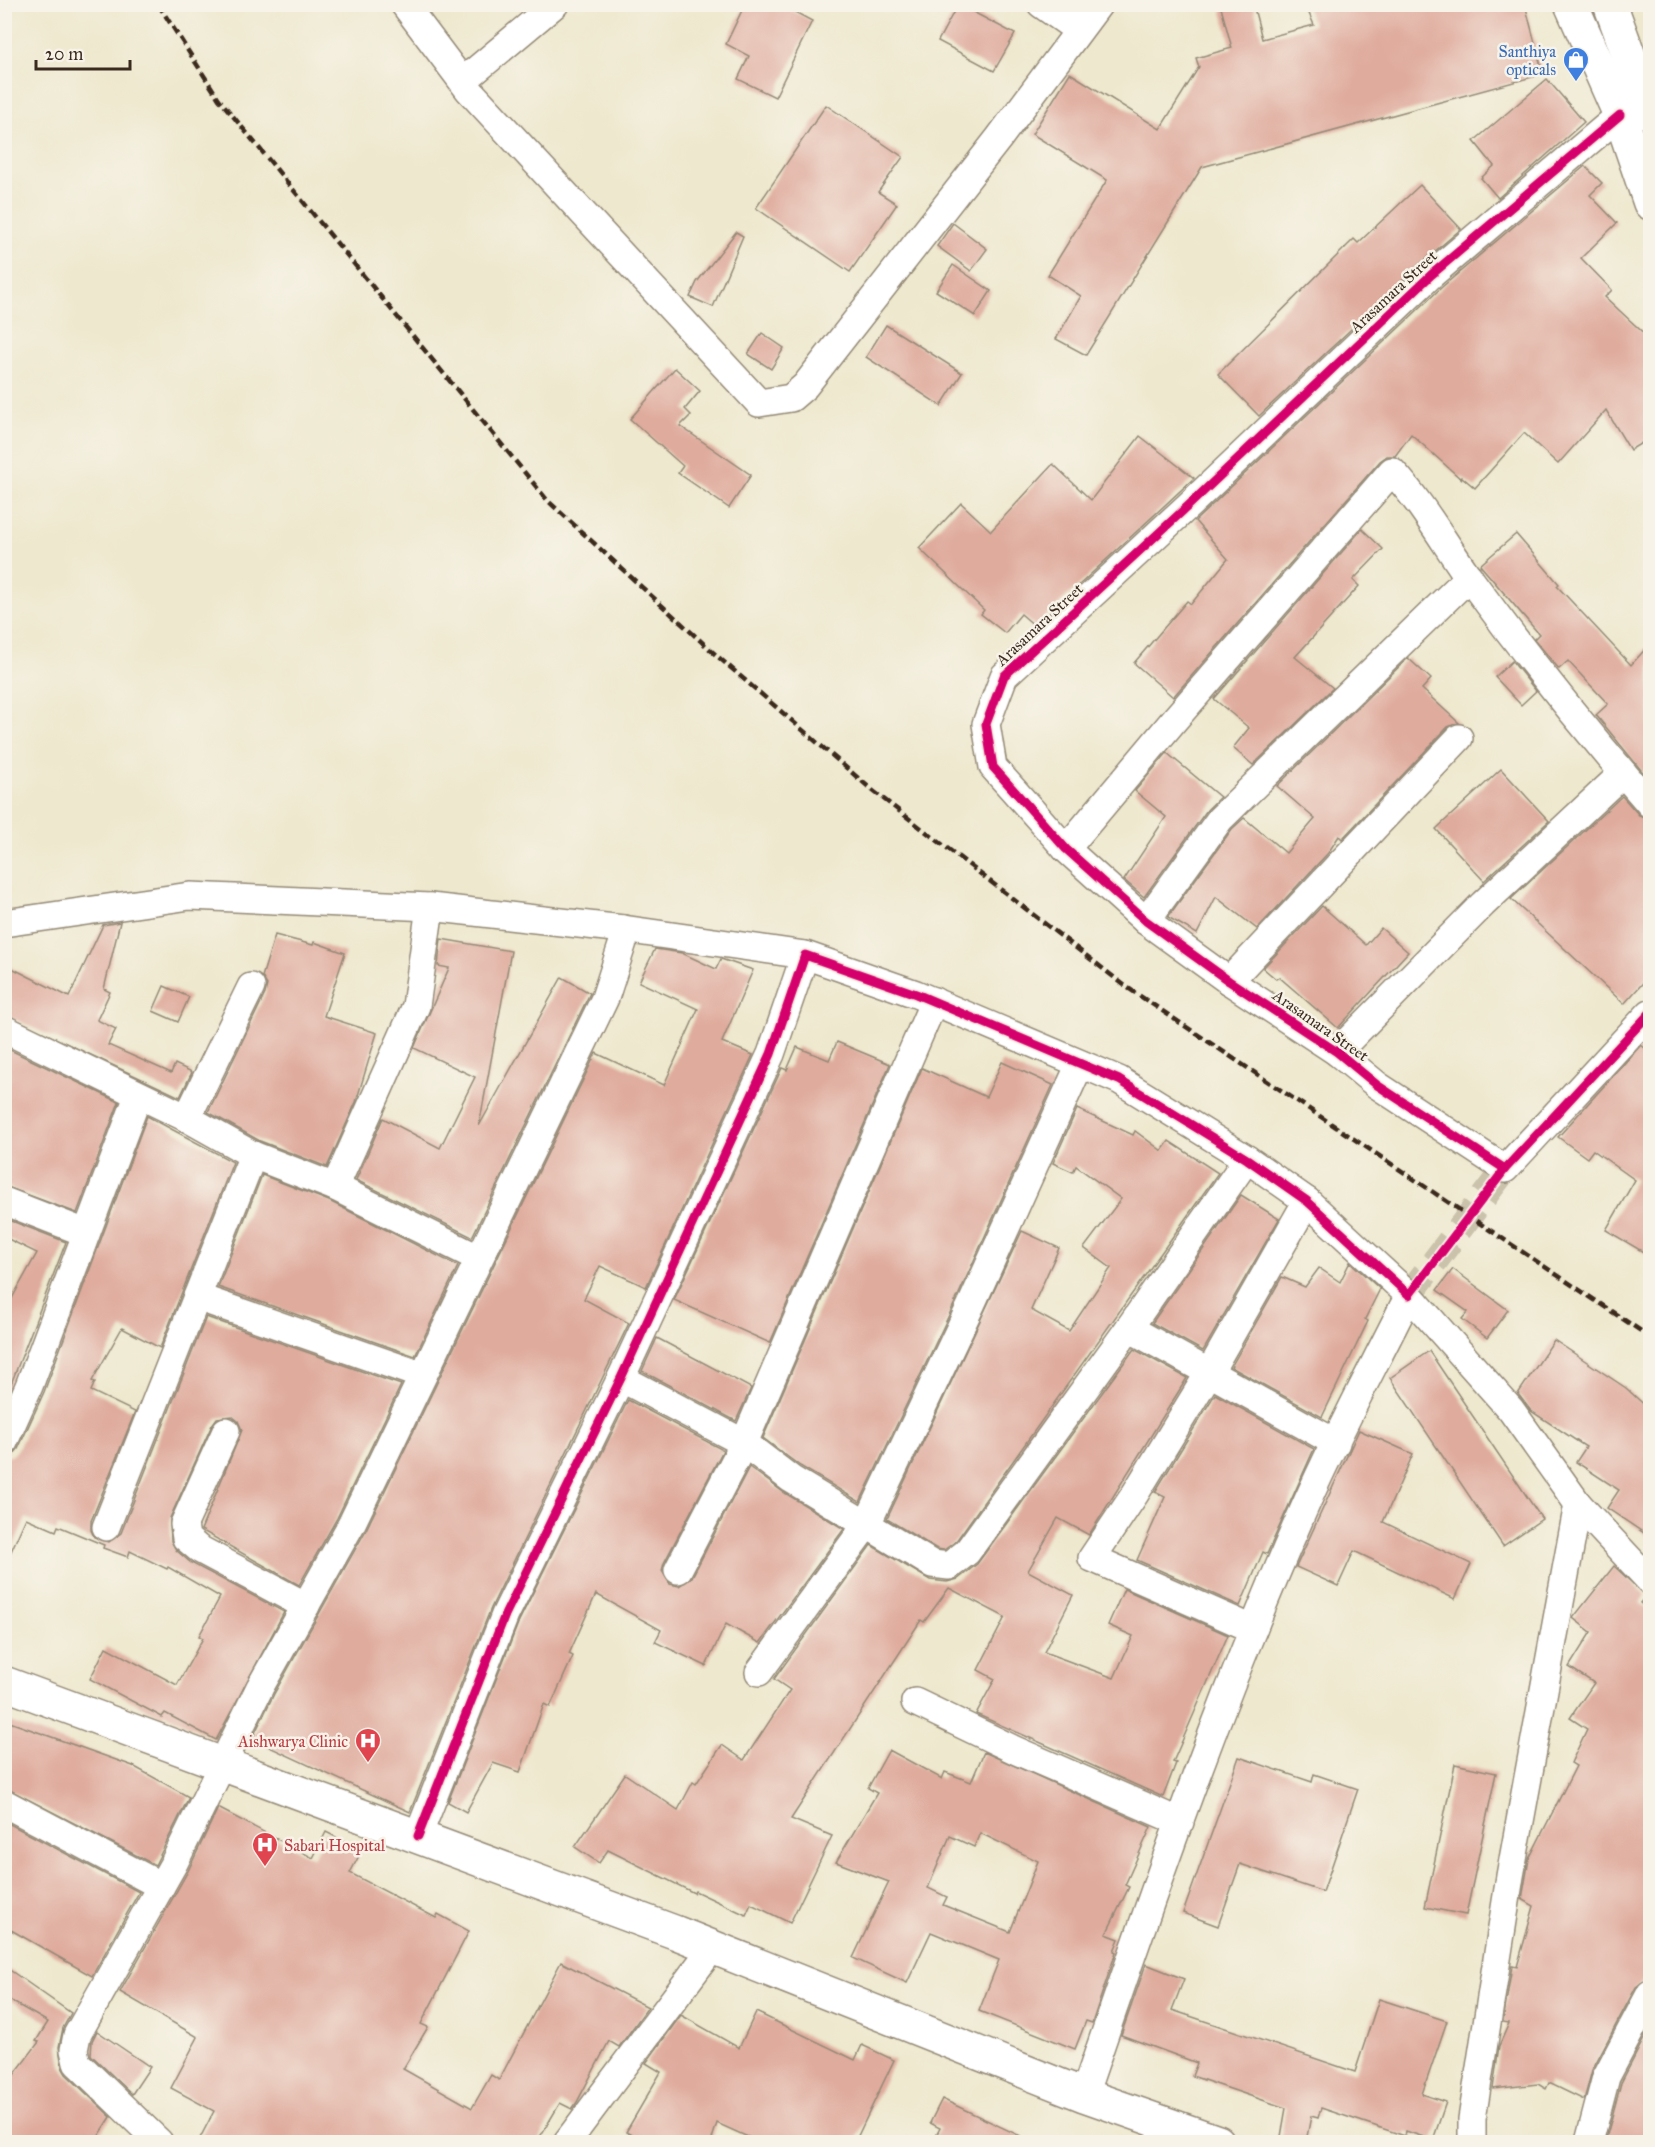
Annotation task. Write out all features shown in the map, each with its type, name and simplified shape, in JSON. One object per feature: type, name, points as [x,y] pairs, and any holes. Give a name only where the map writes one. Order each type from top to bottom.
[{"type":"street","points":[[404,4],[463,81],[759,403],[791,398],[811,379],[999,138],[1099,4]]},
{"type":"street","points":[[463,81],[555,4]]},
{"type":"street","points":[[1041,4],[1078,30]]},
{"type":"street","points":[[1571,4],[1635,114]]},
{"type":"street","points":[[1610,4],[1635,114],[1650,203]]},
{"type":"street","name":"Arasamara Street","points":[[1635,114],[1431,275],[1188,506],[1004,676],[986,724],[993,767],[1066,849],[1146,921],[1229,981],[1336,1052],[1377,1085],[1504,1169],[1650,1013]]},
{"type":"street","points":[[1066,849],[1175,719],[1392,471],[1413,494],[1469,577],[1650,804]]},
{"type":"street","points":[[1146,921],[1220,819],[1469,577]]},
{"type":"street","points":[[1229,981],[1459,738]]},
{"type":"street","points":[[1336,1052],[1483,904],[1623,773]]},
{"type":"street","points":[[4,923],[190,896],[430,907],[623,929],[805,955],[934,1002],[1119,1080],[1247,1159],[1307,1201],[1409,1295],[1511,1410],[1578,1504],[1650,1581]]},
{"type":"street","points":[[335,1187],[416,1006],[430,907]]},
{"type":"street","points":[[159,2142],[77,2063],[74,2050],[77,2035],[161,1886],[224,1764],[260,1687],[351,1525],[421,1375],[605,998],[624,939],[623,929]]},
{"type":"street","points":[[418,1836],[505,1615],[621,1378],[771,1054],[805,955]]},
{"type":"street","points":[[187,1118],[251,987]]},
{"type":"street","points":[[678,1570],[744,1443],[934,1002]]},
{"type":"street","points":[[4,1029],[187,1118],[253,1155],[335,1187],[478,1258]]},
{"type":"street","points":[[759,1672],[867,1524],[972,1303],[1080,1064]]},
{"type":"street","points":[[4,1442],[29,1386],[138,1096]]},
{"type":"street","points":[[106,1527],[253,1155]]},
{"type":"street","points":[[621,1378],[744,1443],[791,1479],[932,1564],[950,1566],[967,1552],[1129,1328],[1247,1159]]},
{"type":"street","points":[[4,1201],[86,1233]]},
{"type":"street","points":[[1253,1629],[1092,1558],[1135,1494],[1209,1373],[1307,1201]]},
{"type":"street","points":[[1084,2095],[1180,1822],[1253,1629],[1308,1500],[1409,1295]]},
{"type":"street","points":[[197,1298],[421,1375]]},
{"type":"street","points":[[1129,1328],[1336,1443]]},
{"type":"street","points":[[226,1431],[184,1524],[186,1538],[199,1549],[306,1606]]},
{"type":"street","points":[[1472,2142],[1472,2119],[1510,1876],[1578,1504]]},
{"type":"street","points":[[4,1683],[713,1947],[1084,2095],[1218,2142]]},
{"type":"street","points":[[915,1702],[1017,1751],[1180,1822]]},
{"type":"street","points":[[4,1803],[161,1886]]},
{"type":"street","points":[[567,2142],[713,1947]]},
{"type":"street","points":[[1589,2142],[1605,2077],[1650,1994]]},
{"type":"building","points":[[745,4],[780,4],[812,21],[775,97],[738,79],[749,56],[726,44]]},
{"type":"building","points":[[958,4],[1015,34],[994,71],[938,41]]},
{"type":"building","points":[[1220,4],[1253,4],[1262,39],[1314,25],[1305,4],[1525,4],[1543,74],[1202,167],[1086,355],[1056,339],[1081,296],[1048,275],[1107,180],[1032,134],[1070,73],[1160,129],[1199,67],[1196,58],[1232,48]]},
{"type":"building","points":[[1547,79],[1584,122],[1498,198],[1481,178],[1494,166],[1474,141]]},
{"type":"building","points":[[826,105],[903,157],[878,192],[897,204],[850,272],[756,208]]},
{"type":"building","points":[[1585,166],[1602,183],[1590,195],[1617,223],[1581,258],[1612,290],[1605,297],[1650,339],[1650,438],[1630,450],[1606,410],[1558,464],[1524,433],[1475,488],[1462,477],[1461,479],[1411,434],[1395,456],[1387,456],[1380,461],[1173,697],[1134,663],[1187,601],[1191,604],[1228,559],[1195,521],[1442,287]]},
{"type":"building","points":[[1420,185],[1461,229],[1420,264],[1259,416],[1218,374],[1354,239],[1358,243]]},
{"type":"building","points":[[953,223],[987,249],[971,271],[937,246]]},
{"type":"building","points":[[736,232],[743,236],[713,307],[690,297],[697,282]]},
{"type":"building","points":[[953,265],[991,291],[975,316],[936,291]]},
{"type":"building","points":[[886,325],[962,373],[941,406],[866,357]]},
{"type":"building","points":[[762,333],[784,348],[771,369],[748,354]]},
{"type":"building","points":[[675,368],[700,391],[685,409],[691,415],[680,426],[751,475],[729,508],[678,473],[683,466],[630,419]]},
{"type":"building","points":[[1140,436],[1194,478],[1035,626],[1021,614],[1005,633],[981,614],[984,610],[919,548],[961,503],[991,531],[1053,464],[1091,500]]},
{"type":"building","points":[[1362,529],[1383,549],[1353,580],[1359,586],[1295,657],[1333,688],[1253,765],[1233,748],[1249,728],[1214,699]]},
{"type":"building","points":[[1516,534],[1559,584],[1557,586],[1631,665],[1650,644],[1650,781],[1596,715],[1608,704],[1568,661],[1559,669],[1534,639],[1539,634],[1480,565]]},
{"type":"building","points":[[1408,658],[1431,679],[1422,689],[1459,723],[1448,727],[1342,839],[1339,836],[1328,853],[1257,929],[1216,897],[1197,934],[1168,917],[1232,829],[1244,818],[1286,853],[1315,819],[1277,786]]},
{"type":"building","points":[[1512,661],[1536,691],[1521,705],[1495,677]]},
{"type":"building","points":[[1167,753],[1220,797],[1207,810],[1144,897],[1124,880],[1166,817],[1135,791]]},
{"type":"building","points":[[1501,769],[1549,821],[1484,881],[1436,829]]},
{"type":"building","points":[[1622,796],[1639,815],[1650,819],[1650,975],[1624,1004],[1511,899]]},
{"type":"building","points":[[1322,906],[1366,945],[1381,928],[1408,952],[1338,1028],[1279,977],[1276,979],[1263,968]]},
{"type":"building","points":[[120,922],[104,989],[110,992],[97,1020],[116,1029],[108,1045],[171,1073],[175,1064],[192,1072],[180,1097],[4,1014],[4,964],[69,997],[103,925]]},
{"type":"building","points":[[275,935],[313,945],[314,942],[345,953],[324,1016],[377,1033],[356,1102],[327,1167],[260,1141],[208,1112],[265,994],[267,985],[262,977]]},
{"type":"building","points":[[441,939],[511,951],[479,1126],[562,977],[590,993],[472,1237],[356,1180],[383,1118],[440,1148],[475,1077],[414,1048],[449,968],[438,966]]},
{"type":"building","points":[[655,949],[682,953],[716,969],[721,959],[753,970],[722,1042],[753,1055],[646,1287],[600,1266],[584,1299],[629,1323],[491,1608],[410,1812],[252,1739],[274,1694],[365,1532],[596,1053],[664,1085],[698,1009],[639,982]]},
{"type":"building","points":[[164,986],[189,997],[178,1022],[153,1011]]},
{"type":"building","points":[[837,1042],[890,1064],[770,1343],[674,1300],[782,1068],[787,1070],[797,1047],[829,1060]]},
{"type":"building","points":[[1641,1045],[1650,1052],[1650,1256],[1606,1230],[1635,1180],[1593,1150],[1587,1158],[1558,1137]]},
{"type":"building","points":[[4,1047],[119,1102],[77,1213],[4,1186]]},
{"type":"building","points":[[1002,1062],[1053,1085],[958,1296],[860,1502],[800,1466],[763,1438],[922,1068],[986,1097]]},
{"type":"building","points":[[1077,1109],[1133,1135],[1135,1131],[1162,1151],[1169,1141],[1218,1173],[956,1541],[944,1550],[937,1549],[887,1519],[1022,1231],[1059,1248],[1031,1310],[1069,1331],[1111,1268],[1084,1248],[1121,1199],[1076,1166],[1073,1172],[1053,1163]]},
{"type":"building","points":[[147,1116],[233,1162],[160,1348],[122,1328],[92,1381],[95,1382],[91,1391],[135,1412],[91,1521],[94,1537],[109,1542],[121,1533],[206,1317],[401,1385],[337,1518],[299,1585],[201,1530],[242,1430],[238,1421],[232,1416],[217,1418],[212,1425],[170,1518],[171,1541],[176,1550],[191,1563],[284,1612],[216,1740],[165,1713],[162,1717],[90,1679],[106,1647],[177,1685],[203,1638],[199,1636],[220,1597],[168,1567],[167,1569],[130,1551],[128,1557],[103,1548],[104,1545],[58,1526],[56,1531],[26,1518],[4,1567],[4,1458],[13,1455],[18,1449],[44,1392]]},
{"type":"building","points":[[262,1175],[329,1201],[458,1266],[415,1356],[218,1287]]},
{"type":"building","points":[[1241,1195],[1279,1219],[1203,1351],[1152,1323]]},
{"type":"building","points":[[4,1218],[66,1242],[4,1402],[4,1313],[37,1253],[4,1237]]},
{"type":"building","points":[[1350,1262],[1380,1289],[1365,1319],[1368,1321],[1322,1417],[1231,1367],[1282,1277],[1305,1287],[1319,1268],[1340,1282]]},
{"type":"building","points":[[1453,1269],[1508,1310],[1487,1338],[1462,1319],[1468,1312],[1437,1290]]},
{"type":"building","points":[[657,1338],[751,1388],[736,1421],[642,1371]]},
{"type":"building","points":[[1554,1340],[1626,1388],[1650,1410],[1650,1537],[1607,1508],[1619,1490],[1576,1462],[1586,1447],[1531,1411],[1518,1394]]},
{"type":"building","points":[[1134,1349],[1187,1378],[1089,1535],[1058,1518],[1028,1571],[1073,1595],[1044,1652],[1114,1678],[1133,1636],[1108,1625],[1124,1589],[1228,1635],[1173,1762],[1176,1763],[1163,1797],[976,1714],[995,1679],[978,1670],[1005,1617],[949,1588],[924,1622],[921,1620],[791,1819],[832,1836],[790,1923],[751,1904],[746,1915],[695,1891],[694,1893],[608,1850],[599,1863],[575,1847],[625,1774],[678,1810],[693,1782],[696,1784],[722,1745],[744,1760],[790,1690],[774,1679],[871,1545],[930,1580],[947,1582],[958,1579],[977,1564]]},
{"type":"building","points":[[1429,1351],[1542,1519],[1503,1546],[1390,1378]]},
{"type":"building","points":[[1215,1394],[1314,1449],[1267,1554],[1263,1552],[1240,1606],[1137,1560],[1165,1497],[1155,1492]]},
{"type":"building","points":[[628,1400],[723,1450],[664,1563],[662,1571],[670,1584],[679,1586],[692,1577],[749,1467],[783,1492],[844,1529],[760,1643],[726,1624],[706,1666],[655,1642],[661,1630],[596,1594],[569,1654],[573,1656],[550,1707],[544,1704],[520,1772],[493,1763],[466,1812],[448,1802],[519,1621]]},
{"type":"building","points":[[1359,1430],[1413,1454],[1383,1522],[1471,1564],[1455,1599],[1354,1551],[1338,1586],[1296,1567]]},
{"type":"building","points":[[1614,1566],[1646,1596],[1640,1603],[1650,1611],[1650,1977],[1636,1987],[1592,2070],[1584,2100],[1549,2083],[1546,2089],[1538,2084],[1493,2089],[1499,2046],[1509,2023],[1503,2022],[1512,1966],[1517,1967],[1534,1906],[1522,1899],[1529,1859],[1576,1766],[1571,1763],[1587,1729],[1570,1718],[1594,1683],[1569,1667],[1591,1632],[1573,1618]]},
{"type":"building","points":[[4,1720],[133,1766],[189,1797],[155,1865],[4,1787]]},
{"type":"building","points":[[889,1750],[942,1779],[945,1772],[971,1782],[984,1752],[1151,1827],[1125,1885],[1129,1887],[1106,1934],[1119,1939],[1114,1951],[1116,1952],[1092,2023],[1086,2021],[1075,2049],[979,2011],[999,1960],[931,1932],[907,1983],[853,1958],[889,1882],[836,1862],[877,1793],[868,1788]],"holes":[[[980,1833],[1038,1861],[1010,1932],[943,1905],[947,1897],[928,1888],[950,1836],[974,1847]]]},
{"type":"building","points":[[1239,1757],[1312,1782],[1314,1774],[1358,1789],[1323,1892],[1240,1864],[1218,1926],[1183,1913]]},
{"type":"building","points":[[1455,1764],[1496,1773],[1466,1915],[1425,1907]]},
{"type":"building","points":[[218,1808],[313,1858],[326,1832],[362,1850],[350,1873],[436,1918],[438,1914],[469,1931],[421,2024],[428,2027],[403,2069],[472,2108],[491,2075],[499,2080],[561,1962],[648,2007],[619,2047],[609,2041],[577,2102],[572,2109],[560,2103],[537,2142],[198,2142],[214,2111],[171,2088],[198,2037],[120,1992],[188,1871]]},
{"type":"building","points":[[4,1821],[139,1892],[92,1976],[4,1926]]},
{"type":"building","points":[[1146,1964],[1184,1979],[1172,2010],[1355,2072],[1379,1999],[1447,2021],[1422,2094],[1446,2102],[1433,2140],[1406,2131],[1405,2136],[1321,2108],[1318,2118],[1311,2116],[1306,2142],[1280,2142],[1286,2108],[1192,2076],[1197,2063],[1121,2035]]},
{"type":"building","points":[[4,1966],[71,2013],[63,2028],[59,2047],[62,2067],[66,2074],[111,2117],[95,2142],[4,2142],[4,2088],[39,2042],[36,2041],[48,2022],[4,1997]]},
{"type":"building","points":[[756,2012],[855,2060],[862,2045],[894,2060],[855,2142],[759,2142],[717,2123],[711,2142],[645,2142],[626,2132],[661,2072],[646,2063],[681,2015],[739,2048]]},
{"type":"building","points":[[97,2031],[150,2067],[132,2094],[91,2055],[92,2041]]},
{"type":"building","points":[[1648,2031],[1650,2033],[1650,2142],[1615,2142],[1606,2139],[1621,2083]]},
{"type":"building","points":[[942,2099],[1033,2142],[933,2142],[940,2128],[930,2123]]},
{"type":"tunnel","points":[[1409,1295],[1505,1169]]},
{"type":"railway","points":[[158,4],[219,99],[548,501],[716,655],[872,790],[1128,988],[1650,1337]]},
{"type":"cycle path","points":[[1505,1169],[1377,1085],[1337,1052],[1229,981],[1146,921],[1066,849],[993,767],[986,724],[1004,676],[1188,506],[1431,275],[1620,115]]},
{"type":"cycle path","points":[[418,1836],[505,1615],[621,1378],[771,1054],[805,955],[916,994],[1119,1080],[1247,1159],[1307,1201],[1409,1295],[1505,1169],[1650,1013]]},
{"type":"place","name":"Santhiya opticals","points":[[1576,83]]},
{"type":"place","name":"Aishwarya Clinic","points":[[368,1764]]},
{"type":"place","name":"Sabari Hospital","points":[[265,1868]]}]
